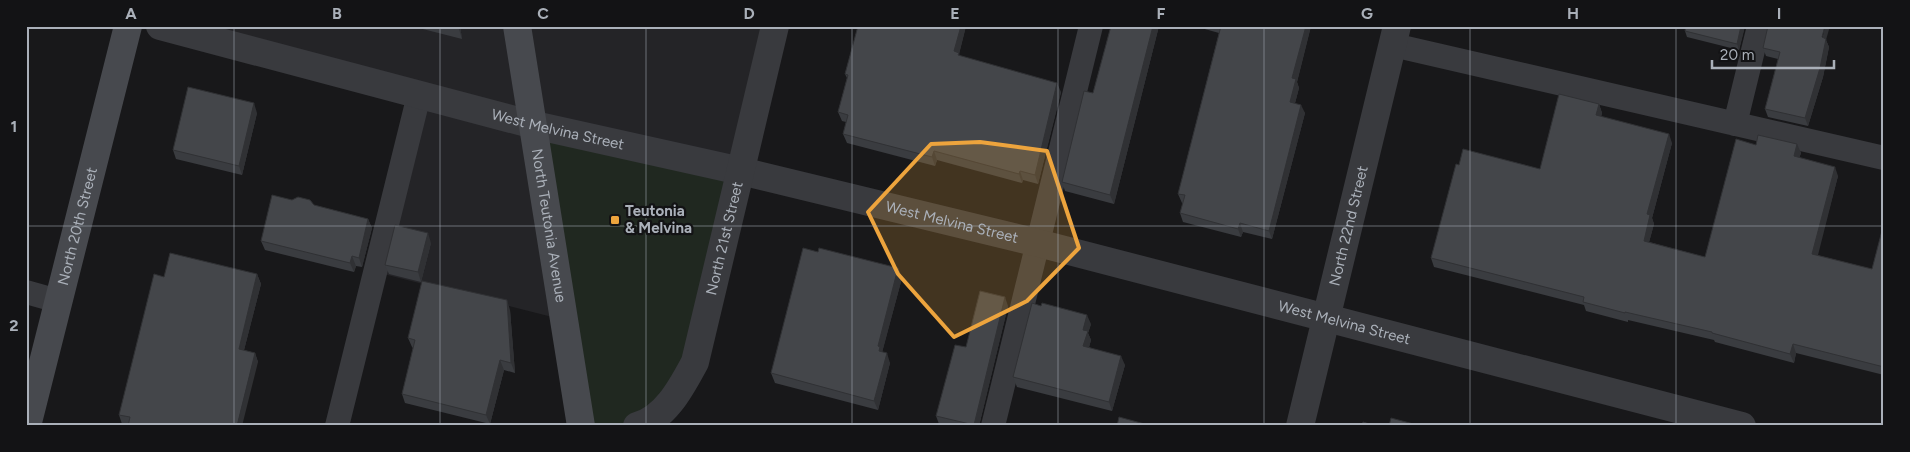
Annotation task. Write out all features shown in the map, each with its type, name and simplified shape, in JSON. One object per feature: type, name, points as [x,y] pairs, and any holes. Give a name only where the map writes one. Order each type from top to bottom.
[{"type":"main road","name":"North 20th Street","points":[[27,426],[128,26]]},
{"type":"main road","name":"North Teutonia Avenue","points":[[517,26],[581,426]]},
{"type":"street","name":"West Melvina Street","points":[[160,26],[534,125],[741,171],[1038,243],[1742,426]]},
{"type":"street","name":"North 21st Street","points":[[637,426],[648,423],[677,395],[695,362],[776,26]]},
{"type":"street","name":"North 22nd Street","points":[[1300,426],[1395,35]]},
{"type":"lane","points":[[993,426],[1091,26]]},
{"type":"lane","points":[[1735,124],[1758,26]]},
{"type":"lane","points":[[1395,35],[1735,124],[1884,158]]},
{"type":"lane","points":[[337,426],[419,95]]},
{"type":"lane","points":[[26,292],[58,301]]},
{"type":"highlighted area","points":[[980,142],[1047,151],[1079,248],[1027,301],[954,337],[898,274],[868,212],[931,144]]},
{"type":"shaded area","points":[[160,26],[775,26],[741,171],[564,320],[376,272],[419,95]]},
{"type":"shaded area","points":[[534,125],[741,171],[695,362],[637,426],[581,426]]},
{"type":"building","points":[[858,26],[961,26],[954,51],[959,53],[958,55],[1057,83],[1035,175],[1020,171],[1019,174],[934,151],[932,157],[843,134],[848,115],[838,112],[848,75],[845,74]]},
{"type":"building","points":[[1111,26],[1153,26],[1110,195],[1062,182],[1084,91],[1093,93]]},
{"type":"building","points":[[1221,26],[1306,26],[1292,78],[1296,79],[1290,102],[1301,105],[1269,231],[1240,223],[1238,229],[1180,213],[1185,195],[1178,194]]},
{"type":"building","points":[[1686,26],[1741,26],[1737,44],[1685,31]]},
{"type":"building","points":[[1768,26],[1825,26],[1822,37],[1826,39],[1820,68],[1805,118],[1765,109],[1780,52],[1763,48]]},
{"type":"building","points":[[188,87],[254,103],[239,166],[173,150]]},
{"type":"building","points":[[1559,94],[1599,104],[1596,115],[1669,134],[1647,214],[1650,215],[1644,241],[1705,257],[1736,139],[1756,145],[1758,135],[1797,144],[1794,156],[1835,167],[1812,254],[1872,269],[1884,223],[1884,367],[1793,344],[1790,354],[1712,332],[1583,302],[1584,297],[1431,258],[1456,164],[1459,165],[1463,149],[1540,169]]},
{"type":"building","points":[[272,195],[292,200],[298,197],[310,200],[314,205],[368,219],[359,258],[352,256],[350,263],[261,241]]},
{"type":"building","points":[[395,225],[428,233],[418,272],[385,265]]},
{"type":"building","points":[[803,248],[818,252],[819,248],[898,268],[878,346],[880,347],[879,351],[887,353],[874,401],[771,373]]},
{"type":"building","points":[[170,253],[257,274],[239,349],[255,353],[237,426],[128,426],[130,417],[119,415],[154,274],[164,277]]},
{"type":"building","points":[[422,281],[507,300],[511,363],[500,360],[486,415],[402,394],[415,340],[408,338]]},
{"type":"building","points":[[980,291],[1005,297],[974,425],[936,416],[955,345],[966,347]]},
{"type":"building","points":[[1032,303],[1041,306],[1042,303],[1087,315],[1083,330],[1088,331],[1083,346],[1121,356],[1109,402],[1013,377]]},
{"type":"building","points":[[1119,417],[1152,426],[1117,426]]},
{"type":"building","points":[[1391,418],[1421,426],[1389,426]]},
{"type":"building","points":[[1363,422],[1376,426],[1362,426]]},
{"type":"place","name":"Teutonia & Melvina","points":[[615,220]]}]
